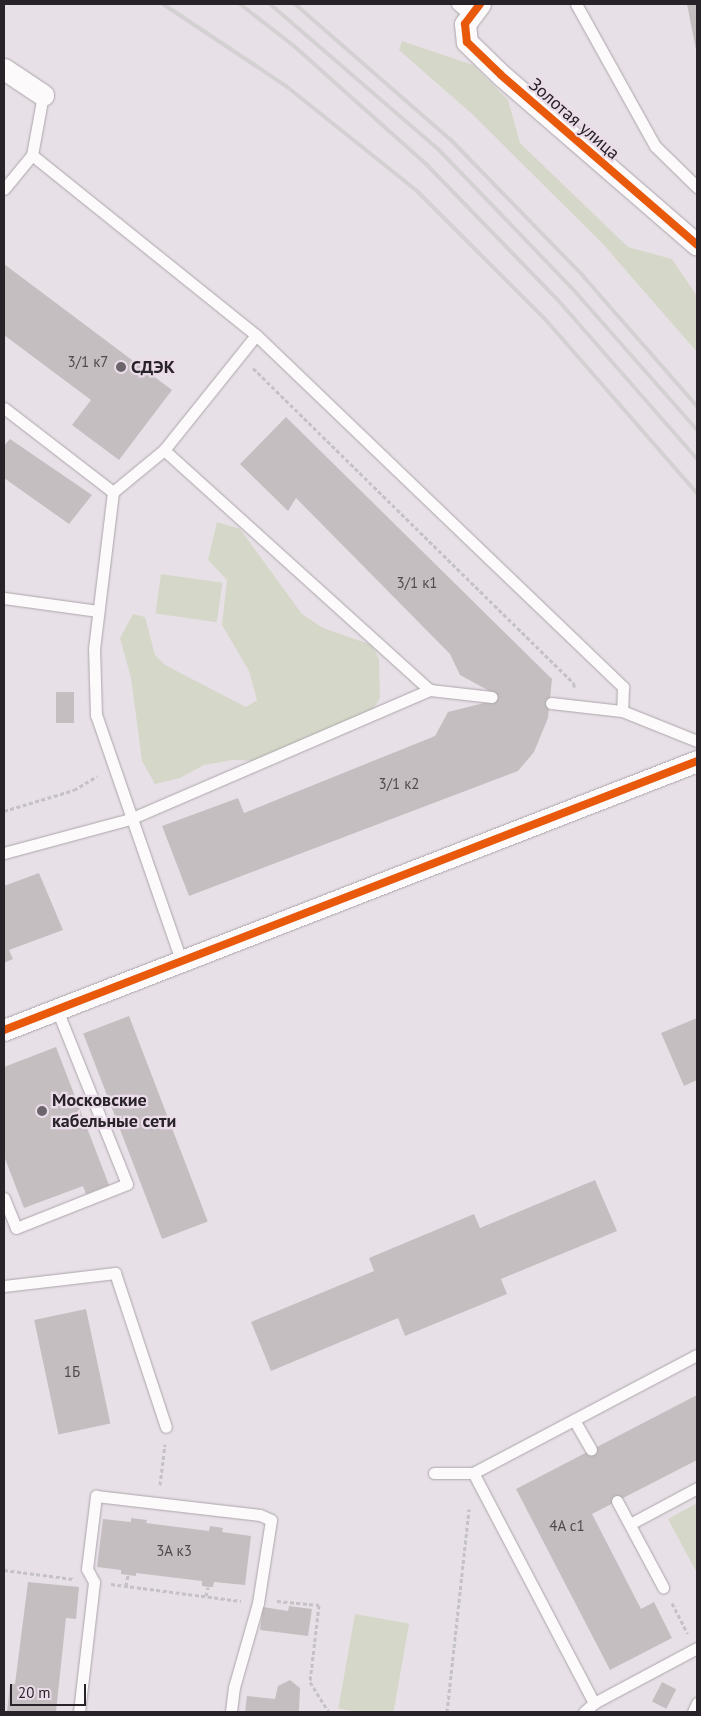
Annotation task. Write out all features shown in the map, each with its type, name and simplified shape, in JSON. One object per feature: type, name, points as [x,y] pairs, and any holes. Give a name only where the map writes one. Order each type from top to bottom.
[{"type":"street","name":"Золотая улица","points":[[469,8],[465,24],[467,42],[500,75],[697,245]]},
{"type":"street","points":[[4,69],[43,95]]},
{"type":"street","points":[[4,1030],[182,963],[697,761]]},
{"type":"lane","points":[[576,4],[655,146],[697,187]]},
{"type":"lane","points":[[4,189],[32,155],[43,95]]},
{"type":"lane","points":[[32,155],[256,335],[623,687],[622,711]]},
{"type":"lane","points":[[182,963],[130,819],[96,714],[94,649],[98,611],[113,492],[164,450],[256,335]]},
{"type":"lane","points":[[4,408],[113,492]]},
{"type":"lane","points":[[164,450],[430,690]]},
{"type":"lane","points":[[4,598],[98,611]]},
{"type":"lane","points":[[4,853],[130,819],[430,690],[492,697]]},
{"type":"lane","points":[[550,703],[622,711],[697,741]]},
{"type":"lane","points":[[4,1198],[16,1228],[127,1184],[57,1010]]},
{"type":"lane","points":[[4,1286],[115,1273],[166,1428]]},
{"type":"lane","points":[[434,1473],[473,1473],[697,1355]]},
{"type":"lane","points":[[574,1420],[590,1450]]},
{"type":"lane","points":[[473,1473],[594,1703]]},
{"type":"lane","points":[[630,1524],[697,1488]]},
{"type":"lane","points":[[79,1712],[94,1582],[86,1569],[96,1496],[260,1515],[271,1520],[258,1603],[234,1687],[231,1712]]},
{"type":"lane","points":[[617,1501],[663,1587]]},
{"type":"lane","points":[[584,1712],[594,1703],[696,1649]]},
{"type":"lane","points":[[693,1712],[697,1703]]},
{"type":"path","points":[[240,355],[574,683],[575,706]]},
{"type":"path","points":[[4,811],[74,790],[113,767]]},
{"type":"path","points":[[159,1503],[166,1428]]},
{"type":"path","points":[[447,1712],[473,1473]]},
{"type":"path","points":[[4,1570],[258,1603],[281,1601],[319,1605],[310,1682],[329,1712]]},
{"type":"path","points":[[126,1586],[128,1575]]},
{"type":"path","points":[[206,1596],[208,1587]]},
{"type":"path","points":[[663,1587],[696,1649]]},
{"type":"shaded area","points":[[402,41],[473,65],[508,100],[520,143],[628,247],[672,259],[697,296],[697,352],[602,243],[471,113],[399,50]]},
{"type":"shaded area","points":[[217,522],[240,529],[302,614],[323,628],[372,645],[379,659],[380,698],[373,709],[260,761],[233,760],[204,765],[180,778],[155,784],[142,761],[131,678],[120,638],[133,614],[145,617],[155,655],[165,665],[246,707],[257,700],[249,671],[222,625],[227,580],[208,560]]},
{"type":"shaded area","points":[[161,574],[222,583],[217,622],[155,614]]},
{"type":"shaded area","points":[[697,1503],[697,1573],[668,1519]]},
{"type":"shaded area","points":[[355,1614],[409,1624],[394,1712],[358,1712],[338,1709]]},
{"type":"building","points":[[687,4],[697,4],[697,50],[696,50]]},
{"type":"building","points":[[4,264],[172,390],[119,460],[72,425],[91,400],[4,335]]},
{"type":"building","points":[[286,417],[552,679],[548,718],[534,752],[518,771],[189,896],[162,826],[238,798],[244,813],[435,736],[448,712],[492,701],[493,693],[460,675],[450,654],[296,498],[288,511],[240,464]]},
{"type":"building","points":[[10,439],[92,495],[69,524],[4,478],[4,446]]},
{"type":"building","points":[[56,692],[74,692],[74,723],[56,723]]},
{"type":"building","points":[[39,873],[63,930],[9,950],[13,959],[4,963],[4,886]]},
{"type":"building","points":[[129,1016],[208,1221],[162,1239],[83,1034]]},
{"type":"building","points":[[697,1018],[697,1080],[684,1086],[661,1033]]},
{"type":"building","name":"Московские кабельные сети","points":[[56,1047],[109,1185],[86,1194],[83,1186],[24,1208],[4,1156],[4,1067]]},
{"type":"building","points":[[595,1180],[617,1231],[501,1279],[507,1294],[405,1336],[398,1318],[271,1371],[251,1322],[374,1271],[369,1258],[474,1214],[480,1228]]},
{"type":"building","points":[[86,1309],[110,1423],[58,1434],[34,1320]]},
{"type":"building","points":[[697,1395],[697,1460],[592,1514],[641,1609],[654,1602],[672,1638],[610,1670],[516,1489]]},
{"type":"building","points":[[131,1518],[147,1520],[146,1523],[209,1531],[210,1526],[223,1528],[222,1532],[251,1536],[245,1585],[214,1582],[213,1587],[208,1587],[202,1586],[202,1581],[136,1573],[136,1576],[128,1575],[121,1574],[121,1570],[97,1567],[103,1519],[131,1522]]},
{"type":"building","points":[[28,1582],[79,1587],[76,1619],[66,1618],[56,1712],[7,1712],[10,1684],[15,1684]]},
{"type":"building","points":[[289,1606],[312,1609],[308,1636],[260,1630],[263,1607],[288,1611]]},
{"type":"building","points":[[290,1680],[300,1688],[299,1712],[245,1712],[247,1696],[275,1699],[278,1686]]},
{"type":"building","points":[[662,1682],[676,1689],[666,1709],[652,1702]]},
{"type":"railway","points":[[163,4],[286,86],[417,191],[545,319],[697,493]]},
{"type":"railway","points":[[240,4],[294,46],[426,164],[557,299],[697,459]]},
{"type":"railway","points":[[270,4],[439,150],[571,287],[697,430]]},
{"type":"railway","points":[[295,4],[450,139],[583,276],[697,406]]},
{"type":"cycle path","points":[[480,4],[465,24],[467,42],[501,75],[697,245]]},
{"type":"cycle path","points":[[4,1030],[697,761]]},
{"type":"place","name":"СДЭК","points":[[121,367]]},
{"type":"place","name":"Московские кабельные сети","points":[[42,1111]]}]
